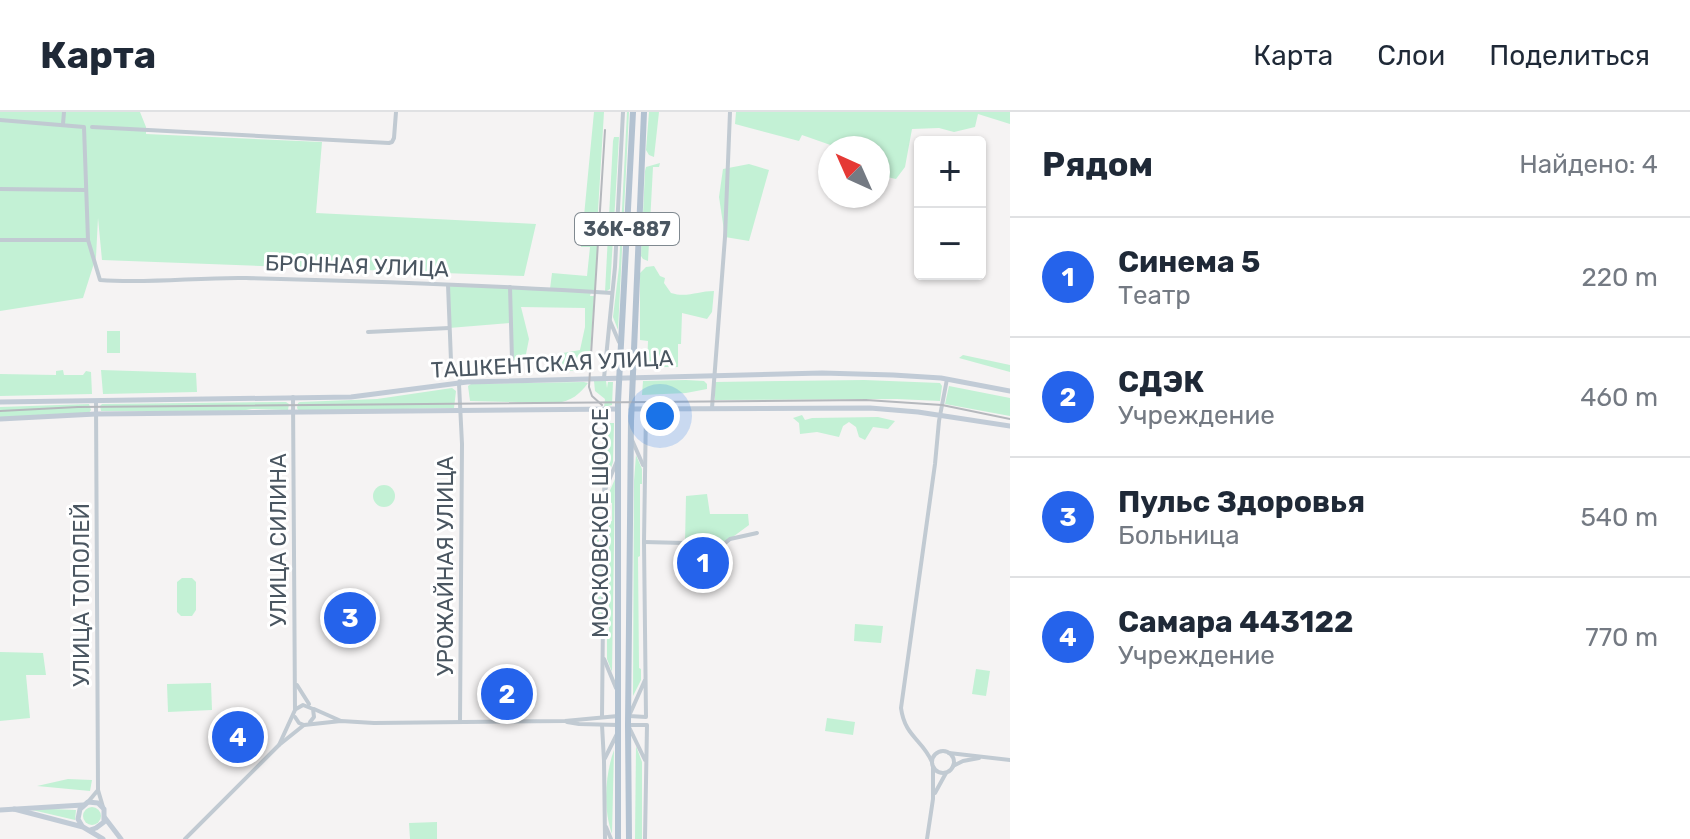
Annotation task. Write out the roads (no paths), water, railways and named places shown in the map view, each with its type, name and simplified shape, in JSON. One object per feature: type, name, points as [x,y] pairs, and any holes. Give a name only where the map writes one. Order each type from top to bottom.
[{"type":"main road","name":"МОСКОВСКОЕ ШОССЕ","points":[[618,839],[618,409],[633,112]]},
{"type":"main road","name":"МОСКОВСКОЕ ШОССЕ","points":[[629,839],[631,409],[644,112]]},
{"type":"main road","name":"ТАШКЕНТСКАЯ УЛИЦА","points":[[0,402],[351,397],[467,382],[713,375],[865,374],[947,379],[1010,391]]},
{"type":"main road","name":"ТАШКЕНТСКАЯ УЛИЦА","points":[[0,419],[96,414],[870,408],[1010,426]]},
{"type":"main road","points":[[618,716],[629,716]]},
{"type":"main road","points":[[618,728],[628,725]]},
{"type":"main road","points":[[0,810],[98,803],[121,839]]},
{"type":"main road","points":[[83,827],[78,814],[86,804]]},
{"type":"main road","points":[[14,809],[83,827],[103,839]]},
{"type":"main road","points":[[90,830],[101,825],[105,817]]},
{"type":"street","points":[[63,124],[64,112]]},
{"type":"street","points":[[92,127],[389,143],[394,138],[396,112]]},
{"type":"street","points":[[604,378],[615,267],[623,112]]},
{"type":"street","points":[[712,408],[725,237],[730,112]]},
{"type":"street","points":[[0,120],[84,127],[88,240],[0,240]]},
{"type":"street","points":[[0,189],[86,190]]},
{"type":"street","name":"БРОННАЯ УЛИЦА","points":[[88,240],[100,280],[246,278],[378,281],[612,293]]},
{"type":"street","points":[[448,285],[451,361],[459,370],[459,384]]},
{"type":"street","points":[[510,287],[512,360]]},
{"type":"street","points":[[609,319],[621,346]]},
{"type":"street","points":[[368,332],[449,328]]},
{"type":"street","points":[[947,379],[901,708],[909,733],[928,752],[939,771],[963,761],[989,758]]},
{"type":"street","name":"УРОЖАЙНАЯ УЛИЦА","points":[[459,384],[462,444],[460,722]]},
{"type":"street","name":"УЛИЦА СИЛИНА","points":[[293,397],[295,713]]},
{"type":"street","name":"УЛИЦА ТОПОЛЕЙ","points":[[96,400],[98,790],[104,809]]},
{"type":"street","points":[[645,680],[629,716],[646,717],[646,409]]},
{"type":"street","points":[[602,717],[605,410]]},
{"type":"street","points":[[631,439],[644,467]]},
{"type":"street","points":[[604,493],[618,458]]},
{"type":"street","points":[[644,542],[719,544],[757,533]]},
{"type":"street","points":[[603,656],[618,693]]},
{"type":"street","points":[[185,839],[279,745],[314,717],[312,708],[295,682]]},
{"type":"street","points":[[279,745],[295,713],[303,705],[341,721]]},
{"type":"street","points":[[295,713],[299,723],[306,724],[341,721],[565,721],[618,716]]},
{"type":"street","points":[[565,721],[618,728],[604,761]]},
{"type":"street","points":[[602,725],[608,839]]},
{"type":"street","points":[[645,760],[628,725],[647,725],[645,839]]},
{"type":"street","points":[[922,745],[945,752],[1010,760]]},
{"type":"street","points":[[927,839],[933,799],[934,755],[945,752]]},
{"type":"street","points":[[933,799],[953,758],[945,752]]},
{"type":"street","points":[[86,804],[98,790]]},
{"type":"street","points":[[56,828],[58,820]]},
{"type":"tram line","points":[[602,405],[592,396],[589,387],[605,130]]},
{"type":"tram line","points":[[0,411],[78,407],[866,400],[942,405],[1010,419]]},
{"type":"place","name":"Синема 5","points":[[703,563]]},
{"type":"place","name":"Пульс Здоровья","points":[[350,618]]},
{"type":"place","name":"СДЭК","points":[[507,694]]},
{"type":"place","name":"Самара 443122","points":[[238,737]]}]
